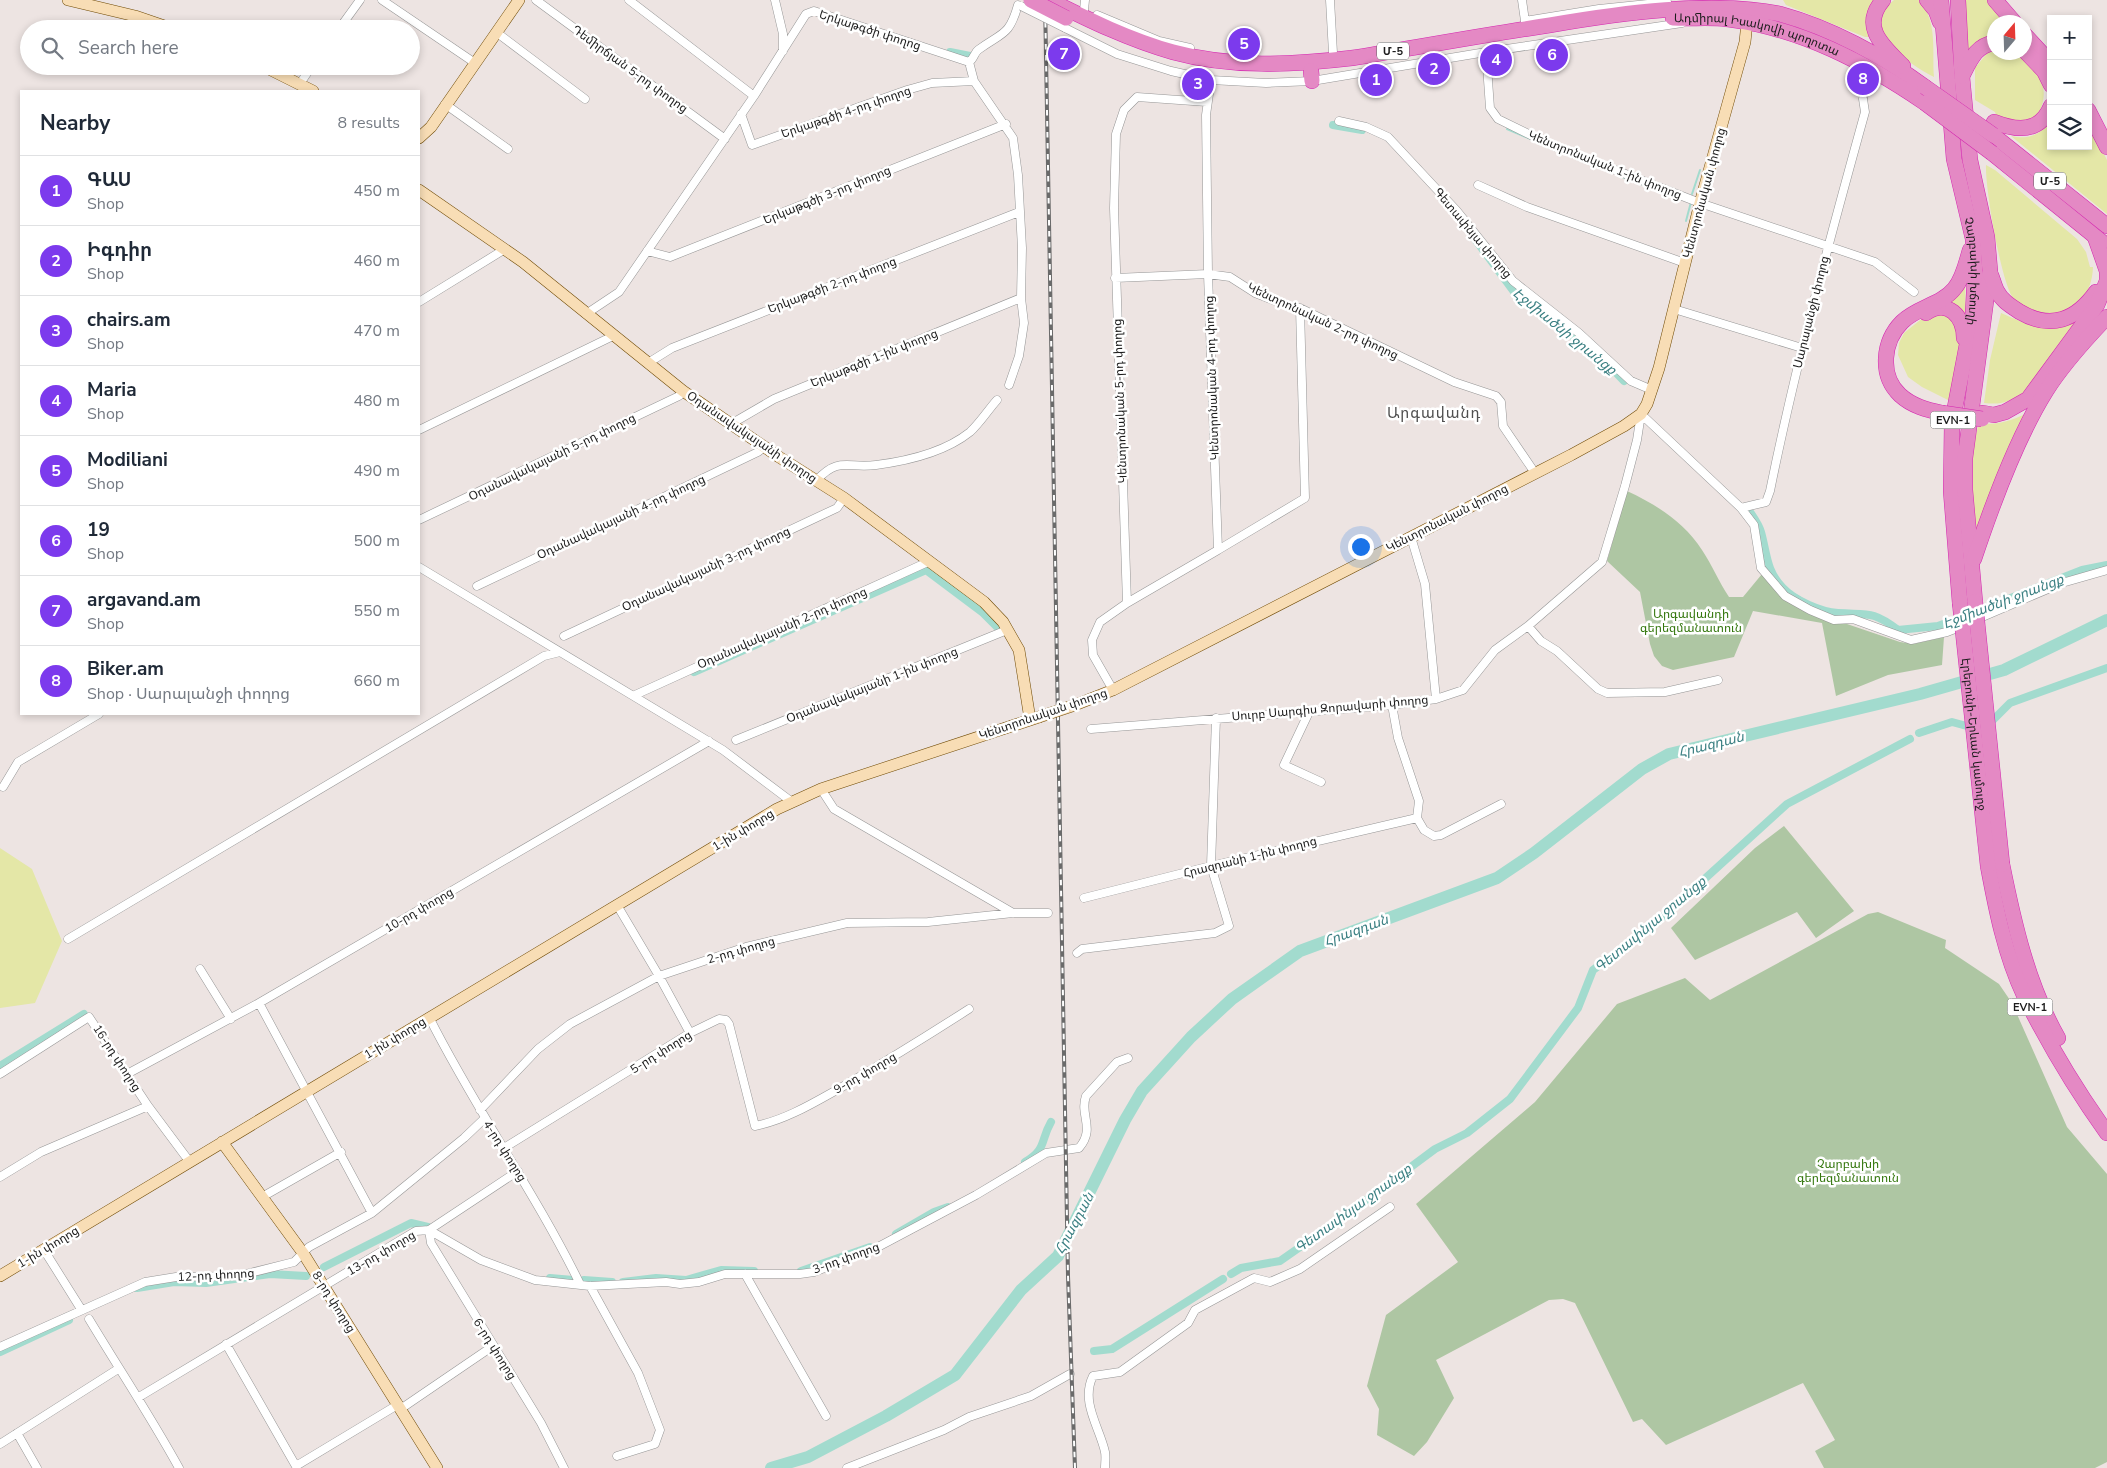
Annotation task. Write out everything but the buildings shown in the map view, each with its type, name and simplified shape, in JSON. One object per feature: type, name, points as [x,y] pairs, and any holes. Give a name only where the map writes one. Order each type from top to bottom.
[{"type":"highway","name":"Ադմիրալ Իսակովի պողոտա","points":[[1049,0],[1141,52],[1204,69],[1312,76],[1620,22],[1663,18],[1696,19],[1749,10],[1776,28],[1816,42],[1925,103],[1992,153],[2096,238]]},
{"type":"highway","points":[[1883,0],[1873,18],[1877,38],[1922,85]]},
{"type":"highway","points":[[1927,0],[1936,11],[1943,25],[1958,23]]},
{"type":"highway","name":"Չարբախի խճուղի","points":[[1941,0],[1954,159],[1973,239],[1975,294],[1952,424],[1951,457],[1951,491],[1968,602]]},
{"type":"highway","name":"Չարբախի խճուղի","points":[[1958,0],[1962,77],[1970,160],[1987,237],[1990,271],[1965,458],[1965,490],[1972,566],[1968,602]]},
{"type":"highway","points":[[1994,0],[2008,15]]},
{"type":"highway","name":"Ադմիրալ Իսակովի պողոտա","points":[[1023,4],[1066,11],[1144,43],[1208,60],[1269,64],[1309,63],[1412,44],[1613,14],[1659,10],[1726,8],[1749,10],[1780,14],[1830,33],[1894,65],[1962,113],[1993,129],[2031,128],[2047,115]]},
{"type":"highway","points":[[2032,43],[2048,60]]},
{"type":"highway","points":[[1962,77],[1971,58],[1979,49],[1987,46]]},
{"type":"highway","points":[[2032,58],[2044,71],[2047,77]]},
{"type":"highway","points":[[2092,118],[2107,147]]},
{"type":"highway","name":"Մ-5","points":[[1993,129],[2107,226]]},
{"type":"highway","points":[[1990,271],[1997,291],[2008,305],[2026,316],[2044,322],[2069,316],[2090,299],[2098,284],[2096,238]]},
{"type":"highway","points":[[1982,416],[2005,412],[2028,399],[2097,305],[2107,280],[2107,271],[2096,238]]},
{"type":"highway","points":[[1973,239],[1963,273],[1955,289],[1904,320],[1893,332],[1886,350],[1889,377],[1900,394],[1919,407],[1982,416],[2009,417],[2032,404],[2046,392]]},
{"type":"highway","points":[[1943,410],[1924,404],[1902,388],[1893,369],[1894,343],[1903,330],[1930,310],[1948,309],[1958,316],[1964,327],[1965,358]]},
{"type":"highway","points":[[1972,566],[1993,506],[2030,421],[2046,392],[2088,337],[2107,317]]},
{"type":"highway","name":"Էրեբունի-Երևան կամուրջ","points":[[1968,602],[1995,865]]},
{"type":"highway","name":"EVN-1","points":[[1995,865],[2020,943],[2051,1026],[2081,1078],[2107,1115]]},
{"type":"highway","name":"EVN-1","points":[[1995,865],[2003,936],[2024,995],[2059,1061],[2107,1134]]},
{"type":"main road","points":[[68,0],[147,20]]},
{"type":"main road","points":[[420,137],[430,127],[519,0]]},
{"type":"main road","name":"Կենտրոնական փողոց","points":[[792,802],[821,789],[1075,706],[1113,690],[1535,473],[1624,426],[1641,414],[1652,390],[1674,309],[1700,203],[1745,42],[1749,10]]},
{"type":"main road","points":[[280,75],[311,90]]},
{"type":"main road","name":"Օդանավակայանի փողոց","points":[[420,191],[505,249],[683,391],[764,447],[844,498],[984,602],[1007,630],[1019,650],[1034,718]]},
{"type":"main road","name":"1-ին փողոց","points":[[0,1276],[189,1161],[792,802]]},
{"type":"main road","name":"8-րդ փողոց","points":[[222,1142],[303,1253],[437,1468]]},
{"type":"street","points":[[346,20],[360,0]]},
{"type":"street","points":[[382,0],[412,20]]},
{"type":"street","name":"Դեմիրճյան 5-րդ փողոց","points":[[536,0],[724,139]]},
{"type":"street","points":[[629,0],[754,96]]},
{"type":"street","points":[[775,0],[783,34],[783,51]]},
{"type":"street","points":[[1009,385],[1019,356],[1023,329],[1021,298],[1022,248],[1018,175],[1013,138],[1006,124],[974,81],[969,62],[974,59],[977,50],[1003,36],[1023,4],[1010,0]]},
{"type":"street","points":[[1084,10],[1085,0]]},
{"type":"street","points":[[1330,0],[1333,54]]},
{"type":"street","points":[[1522,0],[1525,22]]},
{"type":"street","points":[[1066,11],[1084,10],[1159,40],[1199,51],[1232,56],[1271,57],[1333,54],[1412,44],[1525,22],[1636,4],[1708,2],[1726,8]]},
{"type":"street","name":"Երկաթգծի փողոց","points":[[586,314],[619,292],[754,96],[806,14],[814,11],[969,62]]},
{"type":"street","points":[[1066,11],[1118,54],[1210,80],[1266,83],[1675,25],[1696,19]]},
{"type":"street","points":[[420,26],[475,63]]},
{"type":"street","points":[[496,32],[585,99]]},
{"type":"street","name":"Կենտրոնական 1-ին փողոց","points":[[1486,52],[1490,108],[1498,120],[1551,145],[1700,203],[1875,262],[1914,292]]},
{"type":"street","points":[[299,85],[306,75]]},
{"type":"street","name":"Կենտրոնական 4-րդ փողոց","points":[[1210,80],[1207,102],[1208,274],[1218,550]]},
{"type":"street","name":"Երկաթգծի 4-րդ փողոց","points":[[741,114],[752,146],[907,90],[932,84],[974,81]]},
{"type":"street","name":"Կենտրոնական 5-րդ փողոց","points":[[1127,603],[1115,278],[1116,134],[1124,110],[1137,97],[1207,102]]},
{"type":"street","name":"Սարալանջի փողոց","points":[[1741,508],[1766,502],[1827,247],[1865,112],[1863,99]]},
{"type":"street","points":[[445,104],[508,149]]},
{"type":"street","name":"Գետափնյա փողոց","points":[[1338,121],[1366,127],[1388,137],[1457,211],[1513,281],[1579,332],[1631,381],[1652,390]]},
{"type":"street","name":"Երկաթգծի 3-րդ փողոց","points":[[646,251],[670,258],[1006,124]]},
{"type":"street","points":[[1478,185],[1527,207],[1685,263]]},
{"type":"street","name":"Երկաթգծի 2-րդ փողոց","points":[[648,363],[672,348],[1019,212]]},
{"type":"street","points":[[420,301],[505,249]]},
{"type":"street","name":"Կենտրոնական 2-րդ փողոց","points":[[1115,278],[1208,274],[1230,277],[1264,296],[1293,308],[1300,308],[1454,382],[1496,396],[1500,402],[1503,426],[1535,473]]},
{"type":"street","name":"Երկաթգծի 1-ին փողոց","points":[[731,424],[774,399],[1021,298]]},
{"type":"street","points":[[1113,690],[1093,655],[1092,640],[1100,622],[1127,603],[1305,498],[1300,308]]},
{"type":"street","points":[[1674,309],[1802,348]]},
{"type":"street","points":[[420,430],[613,336]]},
{"type":"street","name":"Օդանավակայանի 5-րդ փողոց","points":[[420,520],[679,396],[683,391]]},
{"type":"street","points":[[816,480],[828,468],[836,465],[875,465],[915,457],[942,448],[970,432],[997,400]]},
{"type":"street","points":[[1641,414],[1741,508],[1754,525],[1761,568],[1785,596],[1820,615],[1834,620],[1853,619],[1910,640],[1947,632],[2054,586],[2107,570]]},
{"type":"street","name":"Սուրբ Սարգիս Զորավարի փողոց","points":[[1091,730],[1310,710],[1392,705],[1436,699],[1464,690],[1495,650],[1528,626],[1602,562],[1637,440],[1641,414]]},
{"type":"street","name":"Օդանավակայանի 4-րդ փողոց","points":[[477,586],[758,452],[764,447]]},
{"type":"street","name":"Օդանավակայանի 3-րդ փողոց","points":[[564,636],[837,508],[844,498]]},
{"type":"street","points":[[1411,536],[1425,584],[1436,699]]},
{"type":"street","name":"Օդանավակայանի 2-րդ փողոց","points":[[635,695],[930,561]]},
{"type":"street","points":[[420,568],[709,741],[764,779],[792,802]]},
{"type":"street","points":[[1528,626],[1541,641],[1556,651],[1598,689],[1607,693],[1665,692],[1718,680]]},
{"type":"street","name":"Օդանավակայանի 1-ին փողոց","points":[[736,740],[1007,630]]},
{"type":"street","points":[[68,939],[544,656],[560,652]]},
{"type":"street","points":[[1392,705],[1398,738],[1419,801],[1417,818],[1428,834],[1434,836],[1441,835],[1501,804]]},
{"type":"street","points":[[1310,710],[1284,765],[1321,782]]},
{"type":"street","points":[[3,787],[18,762],[97,715]]},
{"type":"street","points":[[1077,953],[1082,949],[1215,933],[1229,926],[1211,866],[1216,718]]},
{"type":"street","name":"10-րդ փողոց","points":[[126,1074],[231,1019],[709,741]]},
{"type":"street","points":[[821,789],[834,809],[1013,913]]},
{"type":"street","name":"Հրազդանի 1-ին փողոց","points":[[1084,898],[1417,818]]},
{"type":"street","points":[[617,905],[690,1033]]},
{"type":"street","name":"2-րդ փողոց","points":[[480,1110],[538,1049],[570,1024],[659,976],[746,947],[847,923],[928,922],[1013,913],[1048,912]]},
{"type":"street","points":[[200,970],[231,1019]]},
{"type":"street","points":[[259,1003],[341,1152],[372,1213]]},
{"type":"street","name":"9-րդ փողոց","points":[[755,1126],[772,1122],[821,1098],[895,1056],[968,1009]]},
{"type":"street","name":"16-րդ փողոց","points":[[0,1074],[89,1017],[148,1106],[189,1161]]},
{"type":"street","name":"4-րդ փողոց","points":[[429,1018],[480,1110],[556,1235],[580,1284]]},
{"type":"street","name":"5-րդ փողոց","points":[[504,1148],[690,1033],[719,1019],[726,1020],[755,1126]]},
{"type":"street","name":"3-րդ փողոց","points":[[429,1230],[481,1260],[535,1280],[590,1286],[666,1282],[680,1284],[699,1282],[725,1274],[814,1272],[876,1248],[919,1227],[1046,1153],[1079,1148],[1088,1129],[1084,1103],[1086,1096],[1117,1062],[1128,1058]]},
{"type":"street","points":[[0,1177],[41,1152],[148,1106]]},
{"type":"street","name":"12-րդ փողոց","points":[[0,1347],[81,1309],[145,1282],[176,1276],[238,1276],[294,1262],[303,1253],[372,1213],[464,1138],[485,1118]]},
{"type":"street","points":[[262,1197],[341,1152]]},
{"type":"street","name":"13-րդ փողոց","points":[[139,1397],[416,1231],[429,1230],[518,1171]]},
{"type":"street","points":[[1105,1468],[1105,1452],[1092,1421],[1089,1385],[1093,1376],[1120,1372],[1188,1323],[1195,1310],[1254,1278],[1270,1282],[1300,1268],[1390,1207]]},
{"type":"street","name":"6-րդ փողոց","points":[[429,1230],[430,1243],[541,1423],[564,1468]]},
{"type":"street","points":[[44,1250],[81,1309]]},
{"type":"street","points":[[745,1274],[826,1416]]},
{"type":"street","points":[[590,1286],[638,1373],[660,1430],[655,1444],[617,1456]]},
{"type":"street","points":[[89,1320],[118,1369],[139,1397],[179,1468]]},
{"type":"street","points":[[226,1344],[296,1467],[400,1406],[493,1346]]},
{"type":"street","points":[[0,1444],[118,1369]]},
{"type":"street","points":[[847,1468],[944,1430],[969,1417],[1031,1396],[1070,1374]]},
{"type":"street","points":[[17,1433],[37,1468]]},
{"type":"green space","points":[[1783,0],[1879,0],[1870,37],[1865,37],[1786,5]]},
{"type":"green space","points":[[1894,0],[1919,0],[1925,8],[1932,27],[1934,77],[1900,54],[1890,44],[1884,33],[1881,22],[1884,11]]},
{"type":"green space","points":[[1965,0],[1988,0],[2001,15],[1987,15],[1987,41],[1968,52]]},
{"type":"green space","points":[[1987,53],[1987,60],[2026,60],[2039,76],[2043,84],[2044,93],[2043,102],[2033,123],[1997,118],[1995,112],[1975,100],[1975,68]]},
{"type":"green space","points":[[2047,125],[2047,150],[2092,150],[2092,131],[2107,160],[2107,214],[2011,136],[2028,137],[2042,130]]},
{"type":"green space","points":[[1986,165],[1995,170],[2077,239],[2086,252],[2090,267],[2093,267],[2092,278],[2084,297],[2069,310],[2049,314],[2037,312],[2021,306],[2014,300],[2009,290],[1999,256],[1988,193]]},
{"type":"green space","points":[[1965,274],[1966,333],[1940,306]]},
{"type":"green space","points":[[1949,312],[1964,345],[1950,401],[1922,387],[1908,377],[1898,355],[1899,343],[1904,333],[1929,313]]},
{"type":"green space","points":[[2001,313],[2025,323],[2042,327],[2060,325],[2084,316],[2024,392],[2005,402],[1995,404],[1984,403],[1990,360]]},
{"type":"green space","points":[[2032,410],[1974,537],[1972,449],[1979,423],[1993,424],[2006,421]]},
{"type":"green space","name":"Արգավանդի գերեզմանատուն","points":[[1627,491],[1659,508],[1687,531],[1702,550],[1729,597],[1743,597],[1762,574],[1847,624],[1900,642],[1913,644],[1944,637],[1942,665],[1888,675],[1836,696],[1822,623],[1753,611],[1734,657],[1673,670],[1662,666],[1654,656],[1650,644],[1640,592],[1607,561]]},
{"type":"green space","points":[[1784,826],[1854,911],[1816,938],[1797,912],[1695,960],[1671,928],[1755,848]]},
{"type":"green space","points":[[0,848],[32,869],[62,941],[35,1003],[0,1008]]},
{"type":"green space","name":"Չարբախի գերեզմանատուն","points":[[1878,912],[1946,940],[1945,948],[1999,984],[2012,1003],[2067,1127],[2107,1174],[2107,1462],[2095,1468],[1824,1468],[1815,1451],[1835,1440],[1803,1383],[1666,1445],[1642,1419],[1633,1422],[1575,1303],[1563,1299],[1549,1300],[1436,1360],[1454,1398],[1427,1442],[1414,1456],[1377,1435],[1379,1409],[1367,1386],[1386,1315],[1458,1262],[1416,1204],[1535,1102],[1617,1004],[1685,978],[1710,1000],[1868,914]]},
{"type":"waterway","name":"Էջմիածնի ջրանցք","points":[[950,52],[970,56]]},
{"type":"waterway","name":"Էջմիածնի ջրանցք","points":[[1333,125],[1362,130]]},
{"type":"waterway","points":[[1507,129],[1535,141]]},
{"type":"waterway","points":[[1692,194],[1700,170]]},
{"type":"waterway","points":[[1620,176],[1649,187]]},
{"type":"waterway","points":[[1686,221],[1691,202]]},
{"type":"waterway","name":"Էջմիածնի ջրանցք","points":[[1475,239],[1515,293],[1603,359],[1624,381]]},
{"type":"waterway","name":"Էջմիածնի ջրանցք","points":[[1750,512],[1760,529],[1768,562],[1777,582],[1801,601],[1831,612],[1875,616],[1898,630],[1938,626],[1962,617]]},
{"type":"waterway","name":"Էջմիածնի ջրանցք","points":[[1975,612],[2082,570],[2107,565]]},
{"type":"waterway","points":[[694,672],[926,570],[982,612],[997,627]]},
{"type":"waterway","name":"Հրազդան","points":[[771,1468],[808,1457],[886,1416],[955,1375],[1021,1290],[1058,1256],[1125,1120],[1142,1091],[1191,1037],[1232,999],[1300,951],[1497,878],[1534,853],[1642,769],[1669,754],[1920,694],[2004,670],[2107,620]]},
{"type":"waterway","name":"Գետափնյա ջրանցք","points":[[1987,726],[2010,703],[2107,668]]},
{"type":"waterway","name":"Գետափնյա ջրանցք","points":[[1919,733],[1952,722],[1974,728]]},
{"type":"waterway","name":"Գետափնյա ջրանցք","points":[[1231,1274],[1241,1268],[1280,1261],[1435,1149],[1467,1133],[1510,1099],[1578,1008],[1593,970],[1655,924],[1787,804],[1910,739]]},
{"type":"waterway","points":[[0,1066],[84,1014]]},
{"type":"waterway","points":[[1025,1162],[1040,1149],[1051,1122]]},
{"type":"waterway","points":[[896,1234],[934,1212],[948,1207]]},
{"type":"waterway","points":[[324,1267],[411,1223],[428,1227]]},
{"type":"waterway","points":[[801,1271],[870,1247]]},
{"type":"waterway","points":[[623,1282],[656,1278],[686,1280],[721,1270],[754,1271]]},
{"type":"waterway","points":[[137,1288],[174,1282],[206,1283],[270,1274],[306,1276]]},
{"type":"waterway","points":[[550,1278],[573,1280]]},
{"type":"waterway","name":"Գետափնյա ջրանցք","points":[[1094,1351],[1112,1349],[1223,1279]]},
{"type":"waterway","points":[[584,1280],[612,1282]]},
{"type":"waterway","points":[[0,1352],[69,1320]]},
{"type":"tunnel","points":[[1863,99],[1870,82]]},
{"type":"railway","points":[[1045,0],[1068,1276],[1075,1468]]},
{"type":"place","name":"Modiliani","points":[[1244,44]]},
{"type":"place","name":"argavand.am","points":[[1064,54]]},
{"type":"place","name":"19","points":[[1552,55]]},
{"type":"place","name":"Maria","points":[[1496,60]]},
{"type":"place","name":"Իգդիր","points":[[1434,69]]},
{"type":"place","name":"Biker.am","points":[[1863,79]]},
{"type":"place","name":"ԳԱՍ","points":[[1376,80]]},
{"type":"place","name":"chairs.am","points":[[1198,84]]},
{"type":"district","name":"Արգավանդ","points":[[1434,413]]}]
